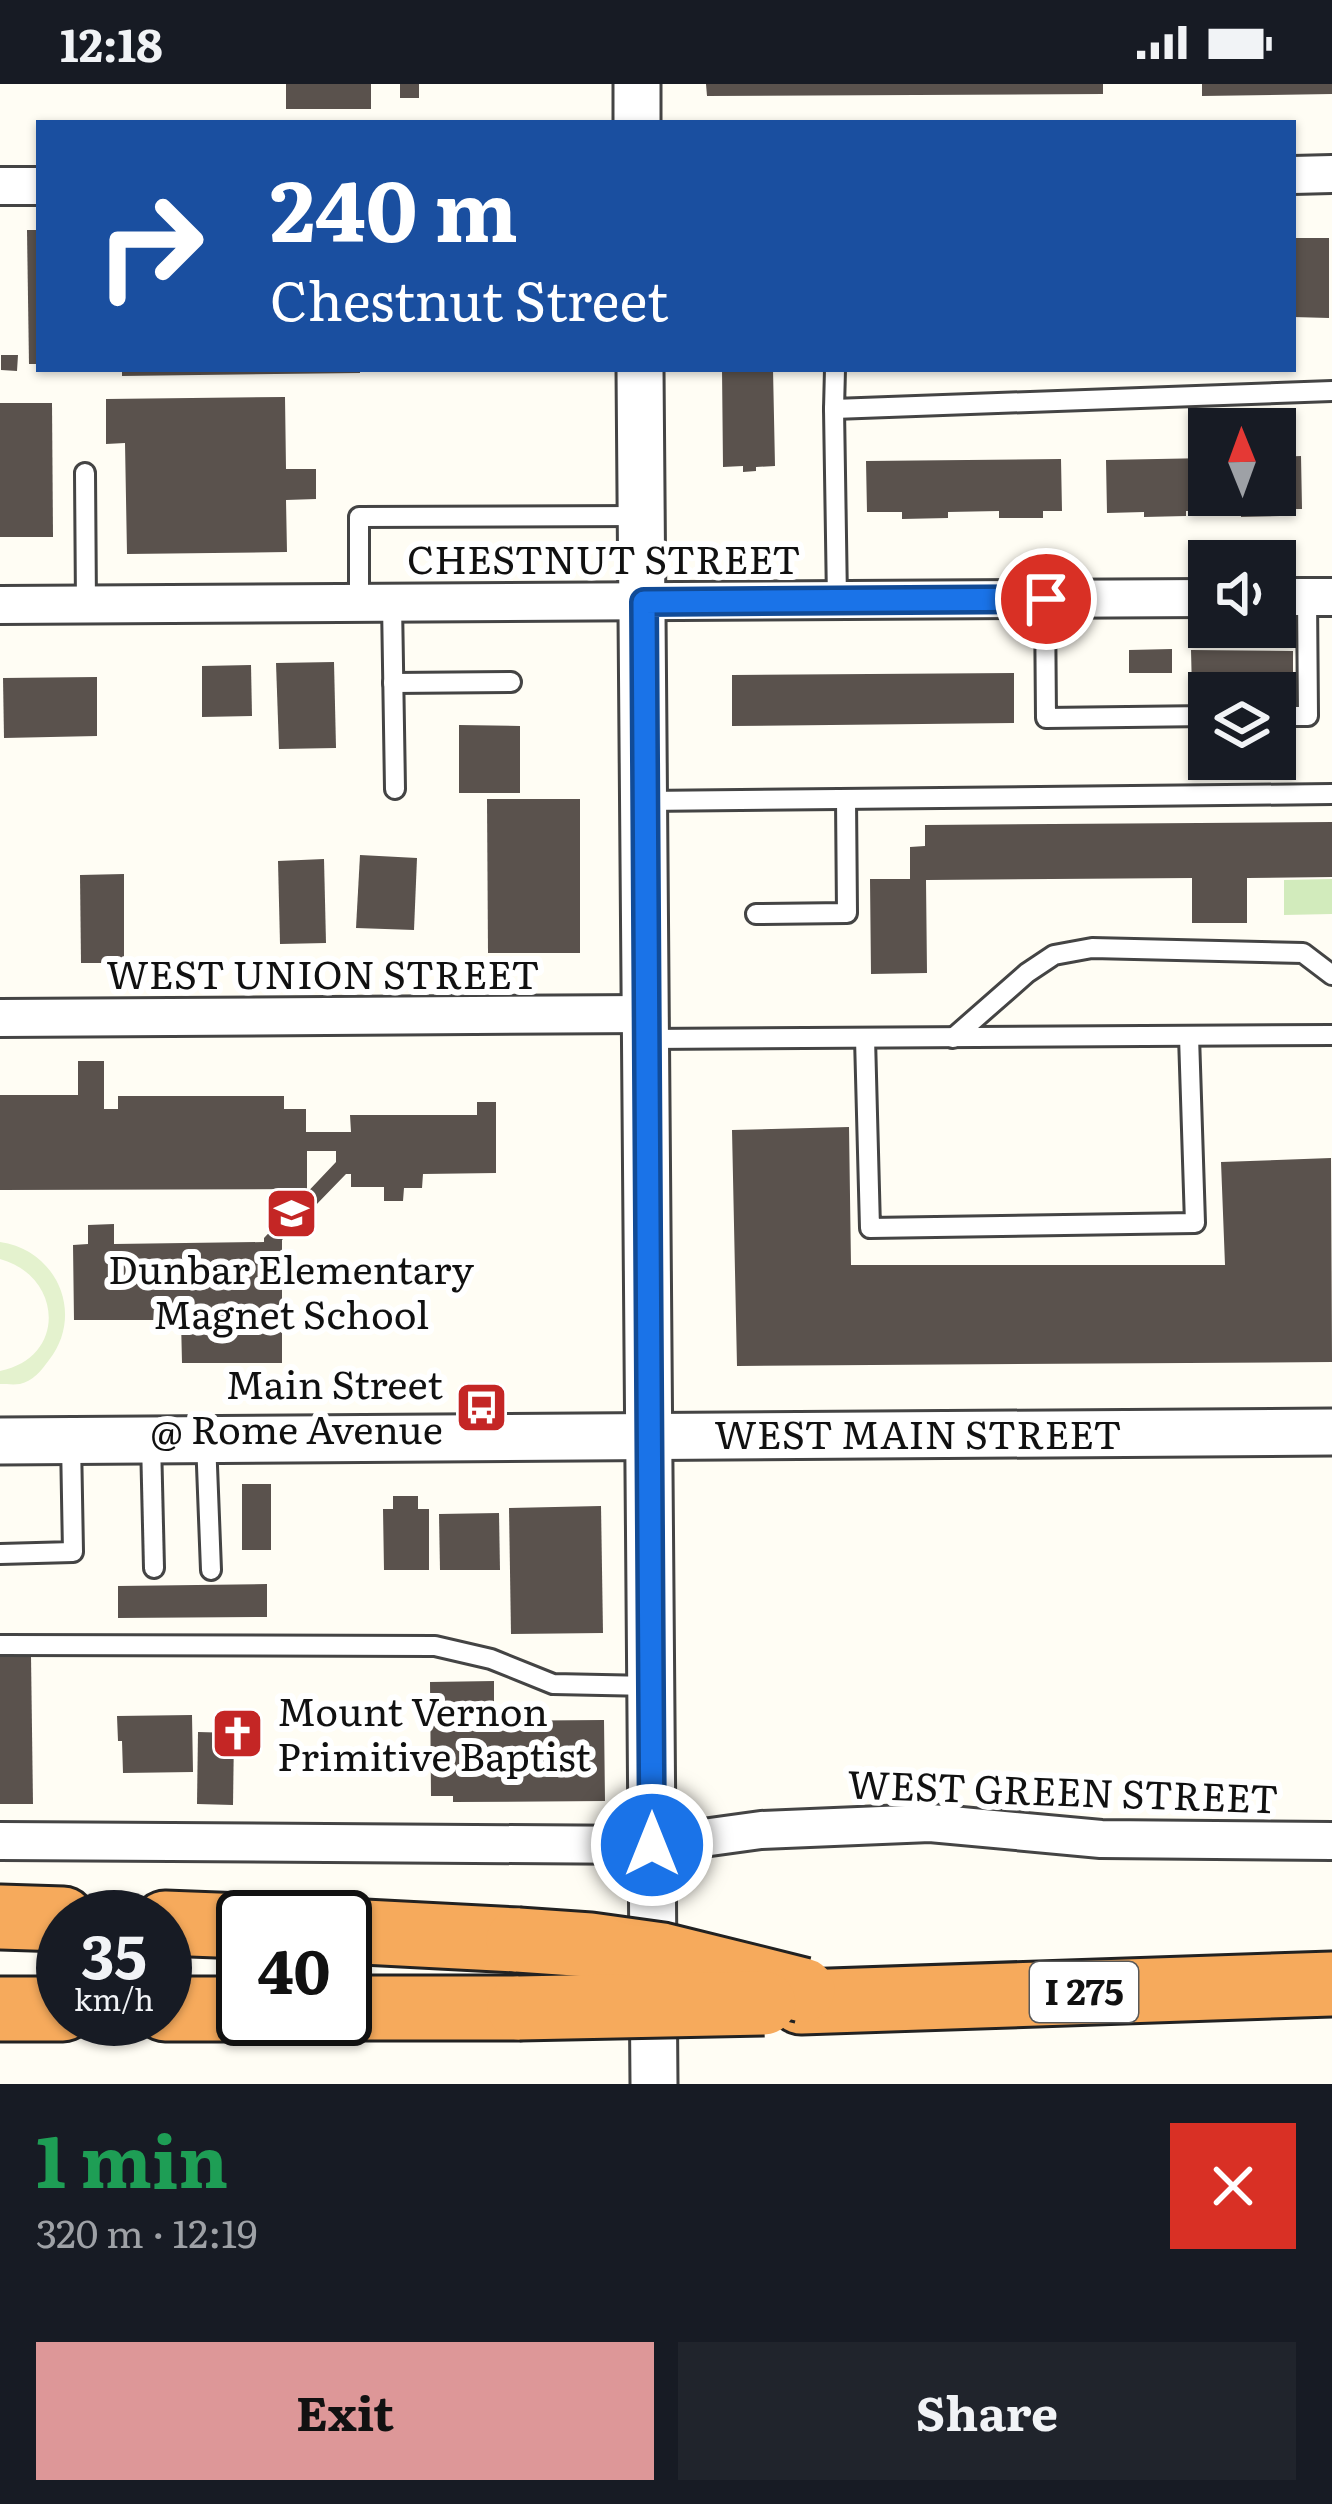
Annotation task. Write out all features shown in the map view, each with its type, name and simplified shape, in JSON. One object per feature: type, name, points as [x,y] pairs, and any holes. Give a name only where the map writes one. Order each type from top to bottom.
[{"type":"highway","points":[[0,1917],[36,1918]]},
{"type":"highway","points":[[372,1932],[590,1945],[662,1955],[814,1998]]},
{"type":"highway","name":"I 275","points":[[372,2008],[519,2008],[1332,1984]]},
{"type":"highway","points":[[0,2009],[36,2009]]},
{"type":"street","points":[[637,84],[637,120]]},
{"type":"street","points":[[1296,175],[1332,174]]},
{"type":"street","points":[[0,186],[36,185]]},
{"type":"street","points":[[640,372],[654,2084]]},
{"type":"street","name":"CHESTNUT STREET","points":[[0,605],[1188,598]]},
{"type":"street","name":"WEST UNION STREET","points":[[0,1018],[647,1027]]},
{"type":"street","name":"WEST MAIN STREET","points":[[0,1442],[1332,1432]]},
{"type":"street","name":"WEST GREEN STREET","points":[[0,1841],[652,1845],[761,1830],[930,1823],[1101,1839],[1332,1841]]},
{"type":"lane","points":[[835,372],[837,600]]},
{"type":"lane","points":[[834,409],[1332,391]]},
{"type":"lane","points":[[85,473],[86,604]]},
{"type":"lane","points":[[395,788],[393,683],[359,517],[642,516]]},
{"type":"lane","points":[[1296,716],[1308,716],[1305,597]]},
{"type":"lane","points":[[1046,599],[1046,718],[1188,716]]},
{"type":"lane","points":[[393,683],[512,682]]},
{"type":"lane","points":[[645,801],[1332,794]]},
{"type":"lane","points":[[756,914],[847,913],[846,799]]},
{"type":"lane","points":[[953,1038],[1054,955],[1092,949],[1303,953],[1332,975]]},
{"type":"lane","points":[[647,1027],[865,1038],[1332,1035]]},
{"type":"lane","points":[[865,1038],[870,1228],[1196,1223],[1189,1036]]},
{"type":"lane","points":[[206,1440],[211,1570]]},
{"type":"lane","points":[[0,1554],[73,1552],[71,1441]]},
{"type":"lane","points":[[151,1441],[154,1568]]},
{"type":"lane","points":[[0,1645],[435,1646],[491,1659],[553,1684],[651,1686]]},
{"type":"green space","points":[[1332,879],[1332,914],[1284,915],[1284,880]]},
{"type":"green space","points":[[0,1242],[37,1257],[59,1287],[64,1305],[60,1342],[40,1372],[20,1384],[0,1384],[0,1371],[22,1363],[37,1350],[49,1316],[36,1282],[21,1268],[0,1259]]},
{"type":"building","points":[[286,84],[371,84],[371,109],[286,109]]},
{"type":"building","points":[[400,84],[419,84],[419,98],[400,98]]},
{"type":"building","points":[[706,84],[1103,84],[1103,94],[707,96]]},
{"type":"building","points":[[1202,84],[1332,84],[1332,94],[1202,96]]},
{"type":"building","points":[[27,230],[36,230],[36,364],[29,364]]},
{"type":"building","points":[[1296,238],[1329,238],[1329,318],[1296,317]]},
{"type":"building","points":[[1,355],[18,355],[17,371],[1,370]]},
{"type":"building","points":[[122,372],[360,372],[360,373],[122,376]]},
{"type":"building","points":[[722,372],[773,372],[775,466],[743,472],[743,466],[723,467]]},
{"type":"building","points":[[285,397],[286,469],[316,469],[316,499],[286,500],[287,552],[127,554],[125,443],[106,444],[106,399]]},
{"type":"building","points":[[0,403],[52,403],[53,537],[0,537]]},
{"type":"building","points":[[1296,456],[1301,456],[1302,509],[1296,509]]},
{"type":"building","points":[[1188,458],[1186,516],[1107,513],[1106,460]]},
{"type":"building","points":[[1061,459],[1062,511],[1043,511],[1043,518],[999,518],[999,511],[902,519],[902,512],[867,512],[866,461]]},
{"type":"building","points":[[1172,649],[1172,673],[1129,673],[1129,650]]},
{"type":"building","points":[[1191,650],[1293,651],[1293,672],[1192,672]]},
{"type":"building","points":[[334,662],[336,748],[279,749],[276,663]]},
{"type":"building","points":[[251,665],[252,716],[202,717],[202,666]]},
{"type":"building","points":[[1014,673],[1014,723],[732,726],[732,675]]},
{"type":"building","points":[[97,677],[97,736],[4,738],[3,678]]},
{"type":"building","points":[[459,725],[520,726],[520,793],[459,793]]},
{"type":"building","points":[[487,799],[580,799],[580,953],[488,953]]},
{"type":"building","points":[[1332,822],[1332,877],[1247,878],[1247,923],[1192,923],[1192,878],[926,880],[927,973],[871,974],[870,879],[910,879],[910,847],[925,846],[925,825]]},
{"type":"building","points":[[360,855],[417,858],[414,930],[356,928]]},
{"type":"building","points":[[324,859],[326,943],[280,944],[278,861]]},
{"type":"building","points":[[124,874],[124,963],[81,963],[80,875]]},
{"type":"building","points":[[78,1061],[104,1061],[104,1109],[118,1109],[118,1096],[284,1096],[284,1109],[306,1109],[306,1132],[351,1132],[350,1115],[477,1115],[477,1102],[496,1102],[496,1173],[423,1174],[422,1188],[404,1188],[403,1201],[384,1201],[384,1187],[351,1187],[351,1174],[346,1174],[282,1240],[282,1363],[182,1363],[181,1320],[74,1320],[73,1245],[88,1244],[88,1225],[114,1224],[114,1244],[264,1242],[336,1162],[336,1151],[307,1151],[307,1189],[0,1190],[0,1095],[78,1095]]},
{"type":"building","points":[[849,1127],[851,1265],[1225,1265],[1221,1162],[1331,1158],[1332,1362],[737,1366],[732,1130]]},
{"type":"building","points":[[242,1484],[271,1484],[271,1550],[242,1550]]},
{"type":"building","points":[[393,1496],[418,1496],[418,1509],[429,1509],[429,1570],[384,1570],[383,1509],[393,1509]]},
{"type":"building","points":[[601,1506],[603,1633],[511,1634],[509,1508]]},
{"type":"building","points":[[499,1513],[500,1570],[440,1570],[439,1514]]},
{"type":"building","points":[[267,1584],[267,1617],[118,1618],[118,1586]]},
{"type":"building","points":[[0,1656],[31,1656],[33,1804],[0,1804]]},
{"type":"building","points":[[494,1681],[494,1721],[604,1720],[605,1801],[453,1802],[453,1796],[431,1796],[430,1682]]},
{"type":"building","points":[[192,1715],[193,1772],[123,1773],[117,1716]]},
{"type":"building","points":[[198,1732],[234,1733],[233,1805],[197,1804]]},
{"type":"place","name":"Dunbar Elementary Magnet School","points":[[291,1213]]},
{"type":"place","name":"Main Street @ Rome Avenue","points":[[482,1407]]},
{"type":"place","name":"Mount Vernon Primitive Baptist","points":[[238,1734]]},
{"type":"route","points":[[652,1845],[644,602],[1046,599]]}]
